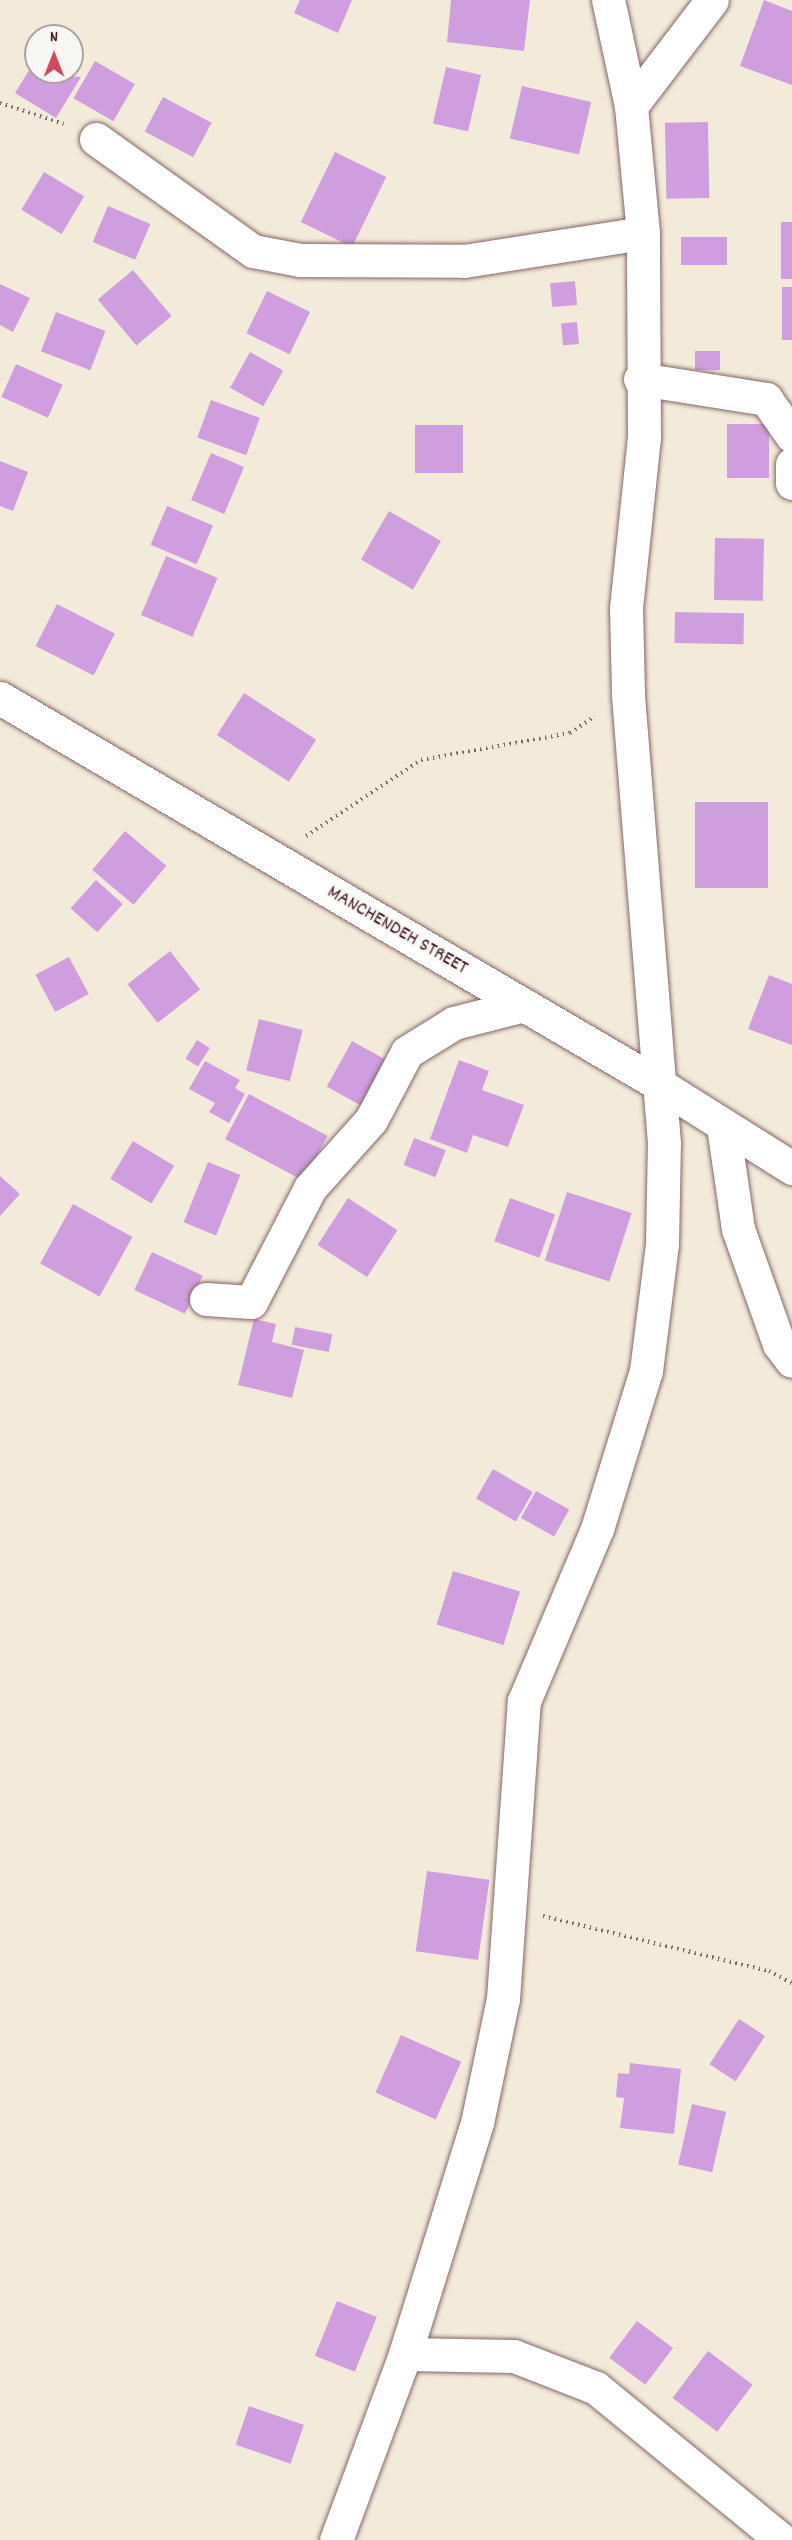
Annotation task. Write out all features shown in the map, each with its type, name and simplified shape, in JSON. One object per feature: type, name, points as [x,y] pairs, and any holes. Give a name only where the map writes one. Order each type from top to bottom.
[{"type":"street","points":[[336,2540],[405,2354],[477,2123],[503,1999],[524,1701],[597,1528],[646,1371],[662,1244],[664,1143],[657,1083],[628,694],[626,608],[644,438],[640,379],[643,233],[631,106],[608,0]]},
{"type":"street","points":[[631,106],[712,0]]},
{"type":"street","points":[[96,139],[253,251],[300,260],[464,261],[643,233]]},
{"type":"street","points":[[640,379],[766,399],[792,436]]},
{"type":"street","points":[[792,464],[792,483]]},
{"type":"street","name":"MANCHENDEH STREET","points":[[0,698],[657,1083],[792,1168]]},
{"type":"street","points":[[206,1299],[250,1302],[310,1188],[371,1120],[406,1052],[454,1023],[524,1005]]},
{"type":"street","points":[[723,1126],[738,1229],[779,1344],[792,1361]]},
{"type":"street","points":[[405,2354],[514,2356],[596,2388],[782,2540]]},
{"type":"path","points":[[0,103],[96,139]]},
{"type":"path","points":[[273,858],[422,760],[570,733],[628,694]]},
{"type":"path","points":[[508,1906],[769,1971],[792,1983]]},
{"type":"building","points":[[300,0],[352,0],[338,33],[294,13]]},
{"type":"building","points":[[451,0],[530,0],[524,51],[447,42]]},
{"type":"building","points":[[764,0],[792,11],[792,85],[740,66]]},
{"type":"building","points":[[95,61],[135,84],[113,121],[74,98],[82,84],[84,84]]},
{"type":"building","points":[[446,67],[481,75],[468,132],[433,124]]},
{"type":"building","points":[[24,78],[24,84],[77,84],[56,118],[15,93]]},
{"type":"building","points":[[522,86],[591,102],[579,155],[510,139]]},
{"type":"building","points":[[163,97],[212,123],[193,157],[145,131]]},
{"type":"building","points":[[708,122],[709,198],[666,199],[665,123]]},
{"type":"building","points":[[335,152],[386,177],[352,247],[301,222]]},
{"type":"building","points":[[44,172],[84,196],[62,234],[21,210]]},
{"type":"building","points":[[108,206],[150,224],[135,260],[93,242]]},
{"type":"building","points":[[781,222],[792,222],[792,279],[781,279]]},
{"type":"building","points":[[681,237],[727,237],[727,265],[681,265]]},
{"type":"building","points":[[133,270],[172,316],[136,346],[98,300]]},
{"type":"building","points":[[575,281],[577,305],[552,307],[550,283]]},
{"type":"building","points":[[0,284],[30,298],[13,332],[0,325]]},
{"type":"building","points":[[782,287],[792,287],[792,340],[782,340]]},
{"type":"building","points":[[267,291],[310,312],[290,354],[246,333]]},
{"type":"building","points":[[56,312],[105,331],[90,370],[41,351]]},
{"type":"building","points":[[577,322],[579,344],[563,345],[561,323]]},
{"type":"building","points":[[695,351],[720,351],[720,370],[695,370]]},
{"type":"building","points":[[250,352],[283,370],[263,406],[230,388]]},
{"type":"building","points":[[16,364],[63,385],[48,418],[1,397]]},
{"type":"building","points":[[211,400],[260,418],[246,455],[197,438]]},
{"type":"building","points":[[727,424],[769,424],[769,478],[727,478]]},
{"type":"building","points":[[415,425],[463,425],[463,473],[415,473]]},
{"type":"building","points":[[211,453],[244,467],[224,514],[191,500]]},
{"type":"building","points":[[0,461],[28,472],[13,511],[0,506]]},
{"type":"building","points":[[167,506],[213,526],[197,564],[151,545]]},
{"type":"building","points":[[389,511],[441,541],[413,589],[361,559]]},
{"type":"building","points":[[715,538],[764,539],[763,601],[714,600]]},
{"type":"building","points":[[166,556],[218,578],[193,637],[141,615]]},
{"type":"building","points":[[57,604],[115,634],[94,675],[36,646]]},
{"type":"building","points":[[675,612],[744,613],[743,644],[674,643]]},
{"type":"building","points":[[244,693],[316,740],[289,782],[217,735]]},
{"type":"building","points":[[695,802],[768,802],[768,888],[695,888]]},
{"type":"building","points":[[125,831],[166,866],[134,905],[92,870]]},
{"type":"building","points":[[96,880],[123,904],[97,932],[71,908]]},
{"type":"building","points":[[170,951],[200,990],[158,1023],[127,984]]},
{"type":"building","points":[[69,957],[89,994],[55,1012],[35,975]]},
{"type":"building","points":[[769,975],[792,984],[792,1045],[748,1029]]},
{"type":"building","points":[[259,1019],[303,1030],[290,1081],[246,1070]]},
{"type":"building","points":[[197,1040],[210,1048],[198,1067],[185,1059]]},
{"type":"building","points":[[352,1041],[386,1060],[361,1105],[327,1086]]},
{"type":"building","points":[[459,1060],[489,1071],[482,1090],[524,1105],[508,1147],[473,1135],[467,1153],[430,1139]]},
{"type":"building","points":[[205,1061],[240,1080],[235,1088],[245,1094],[229,1123],[209,1112],[215,1103],[189,1089]]},
{"type":"building","points":[[249,1094],[328,1136],[304,1181],[225,1139]]},
{"type":"building","points":[[414,1138],[446,1150],[435,1177],[404,1165]]},
{"type":"building","points":[[133,1141],[174,1166],[151,1203],[110,1179]]},
{"type":"building","points":[[208,1162],[240,1175],[216,1235],[184,1222]]},
{"type":"building","points":[[0,1176],[20,1194],[0,1216]]},
{"type":"building","points":[[567,1192],[632,1213],[609,1281],[545,1260]]},
{"type":"building","points":[[348,1198],[397,1230],[367,1277],[318,1245]]},
{"type":"building","points":[[510,1198],[555,1214],[539,1258],[494,1241]]},
{"type":"building","points":[[73,1204],[132,1237],[100,1296],[40,1263]]},
{"type":"building","points":[[152,1252],[203,1276],[185,1314],[134,1290]]},
{"type":"building","points":[[254,1319],[276,1324],[272,1342],[304,1350],[292,1398],[238,1385]]},
{"type":"building","points":[[295,1327],[332,1334],[329,1352],[292,1345]]},
{"type":"building","points":[[493,1469],[533,1492],[516,1521],[476,1498]]},
{"type":"building","points":[[536,1491],[569,1509],[554,1537],[521,1518]]},
{"type":"building","points":[[453,1571],[520,1591],[504,1645],[437,1625]]},
{"type":"building","points":[[427,1871],[489,1880],[478,1960],[416,1951]]},
{"type":"building","points":[[739,2019],[765,2036],[736,2081],[710,2064]]},
{"type":"building","points":[[401,2035],[461,2062],[436,2119],[375,2093]]},
{"type":"building","points":[[630,2063],[681,2069],[674,2134],[620,2128],[624,2098],[616,2097],[618,2073],[629,2074]]},
{"type":"building","points":[[692,2104],[726,2112],[712,2172],[678,2164]]},
{"type":"building","points":[[337,2301],[377,2317],[355,2372],[315,2356]]},
{"type":"building","points":[[637,2321],[673,2348],[645,2385],[609,2358]]},
{"type":"building","points":[[708,2351],[753,2385],[717,2432],[672,2398]]},
{"type":"building","points":[[249,2406],[304,2425],[290,2464],[236,2445]]}]
